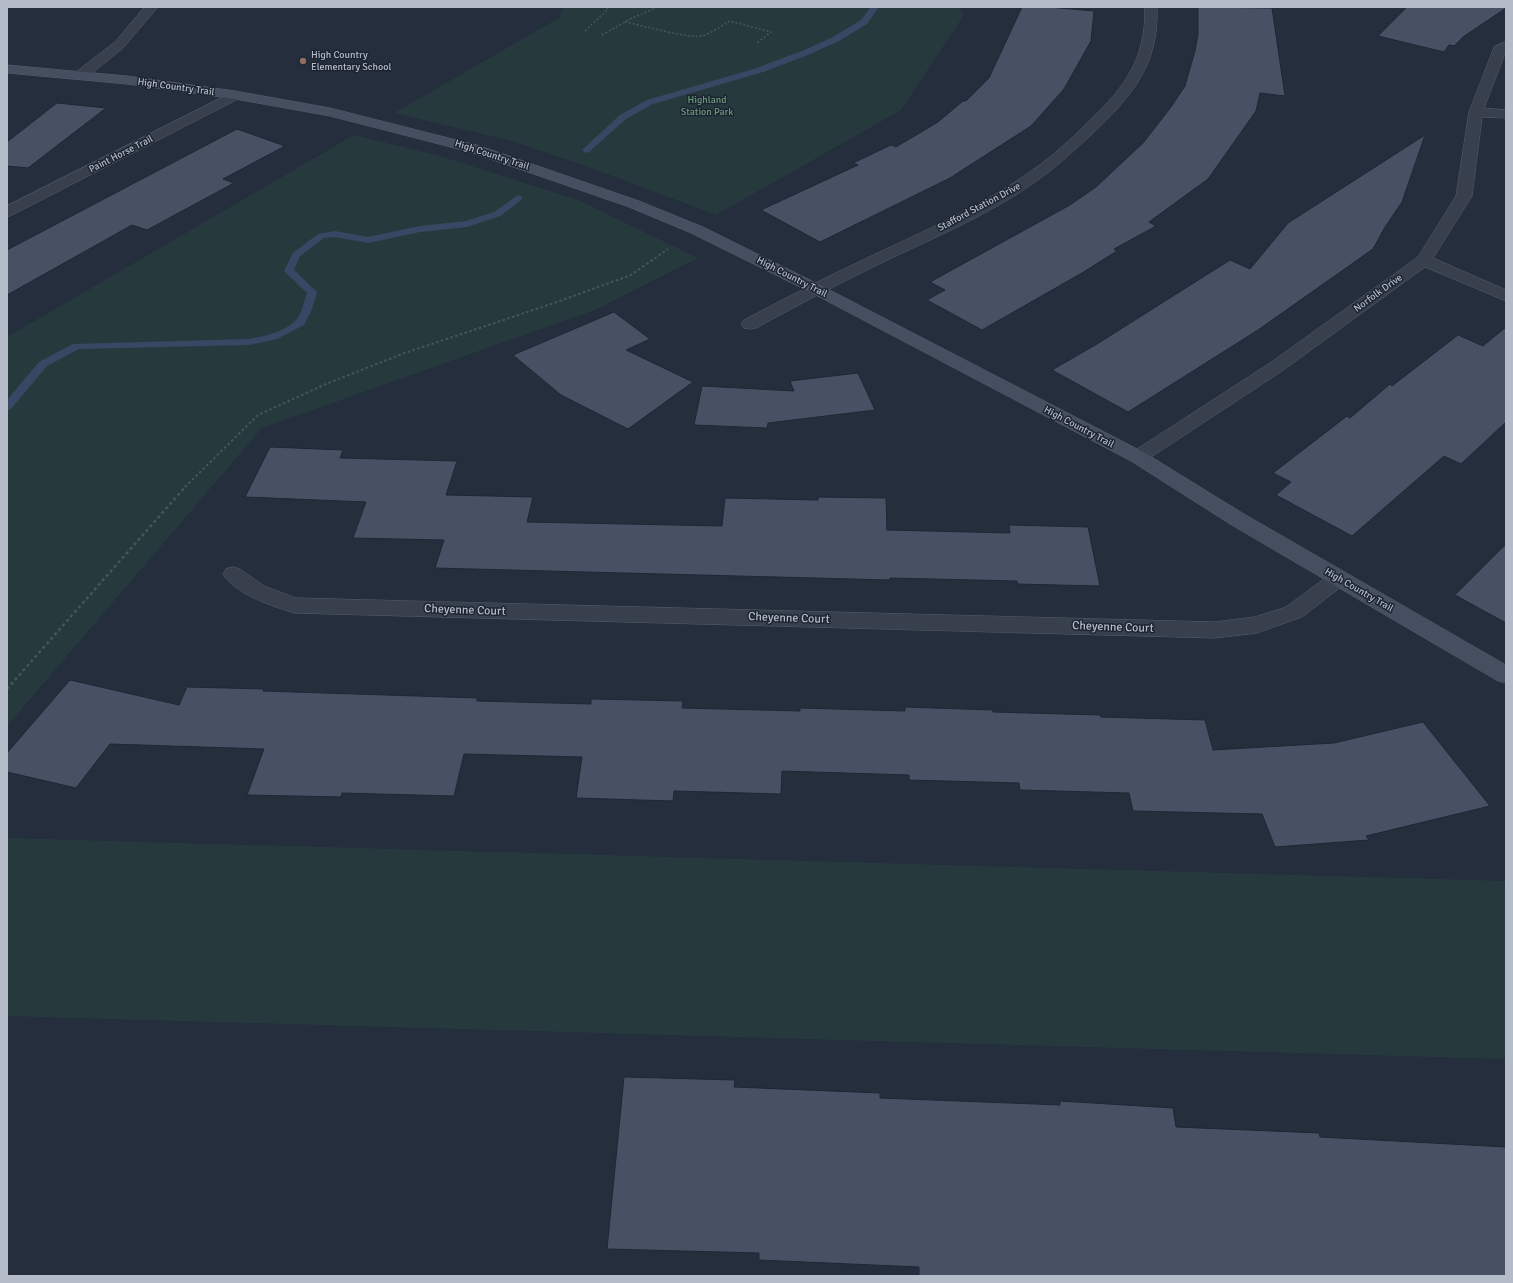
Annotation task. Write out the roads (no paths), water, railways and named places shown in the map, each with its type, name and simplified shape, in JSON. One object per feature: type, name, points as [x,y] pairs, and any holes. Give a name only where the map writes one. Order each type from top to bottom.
[{"type":"street","points":[[81,75],[119,45],[152,7]]},
{"type":"street","name":"Stafford Station Drive","points":[[750,324],[816,288],[990,202],[1049,166],[1116,104],[1130,84],[1147,49],[1152,18],[1151,7]]},
{"type":"street","name":"Norfolk Drive","points":[[1138,457],[1276,367],[1424,260],[1464,196],[1476,112],[1499,50],[1506,46]]},
{"type":"street","name":"High Country Trail","points":[[7,69],[81,75],[235,95],[337,114],[445,140],[489,153],[577,183],[697,230],[816,288],[1138,457],[1236,519],[1506,675]]},
{"type":"street","name":"Paint Horse Trail","points":[[7,212],[235,95]]},
{"type":"street","points":[[1476,112],[1506,114]]},
{"type":"street","points":[[1424,260],[1506,296]]},
{"type":"street","name":"Cheyenne Court","points":[[233,574],[257,591],[294,605],[1215,630],[1257,625],[1294,612],[1339,578]]},
{"type":"waterway","points":[[586,150],[623,117],[650,102],[760,70],[805,53],[836,39],[864,22],[875,7]]},
{"type":"waterway","points":[[7,407],[43,364],[77,346],[249,342],[277,336],[300,323],[307,309],[312,292],[289,271],[296,255],[321,236],[335,234],[368,240],[420,229],[467,224],[497,214],[518,198]]},
{"type":"place","name":"High Country Elementary School","points":[[303,61]]},
{"type":"park label","name":"Highland Station Park","points":[[707,106]]}]
